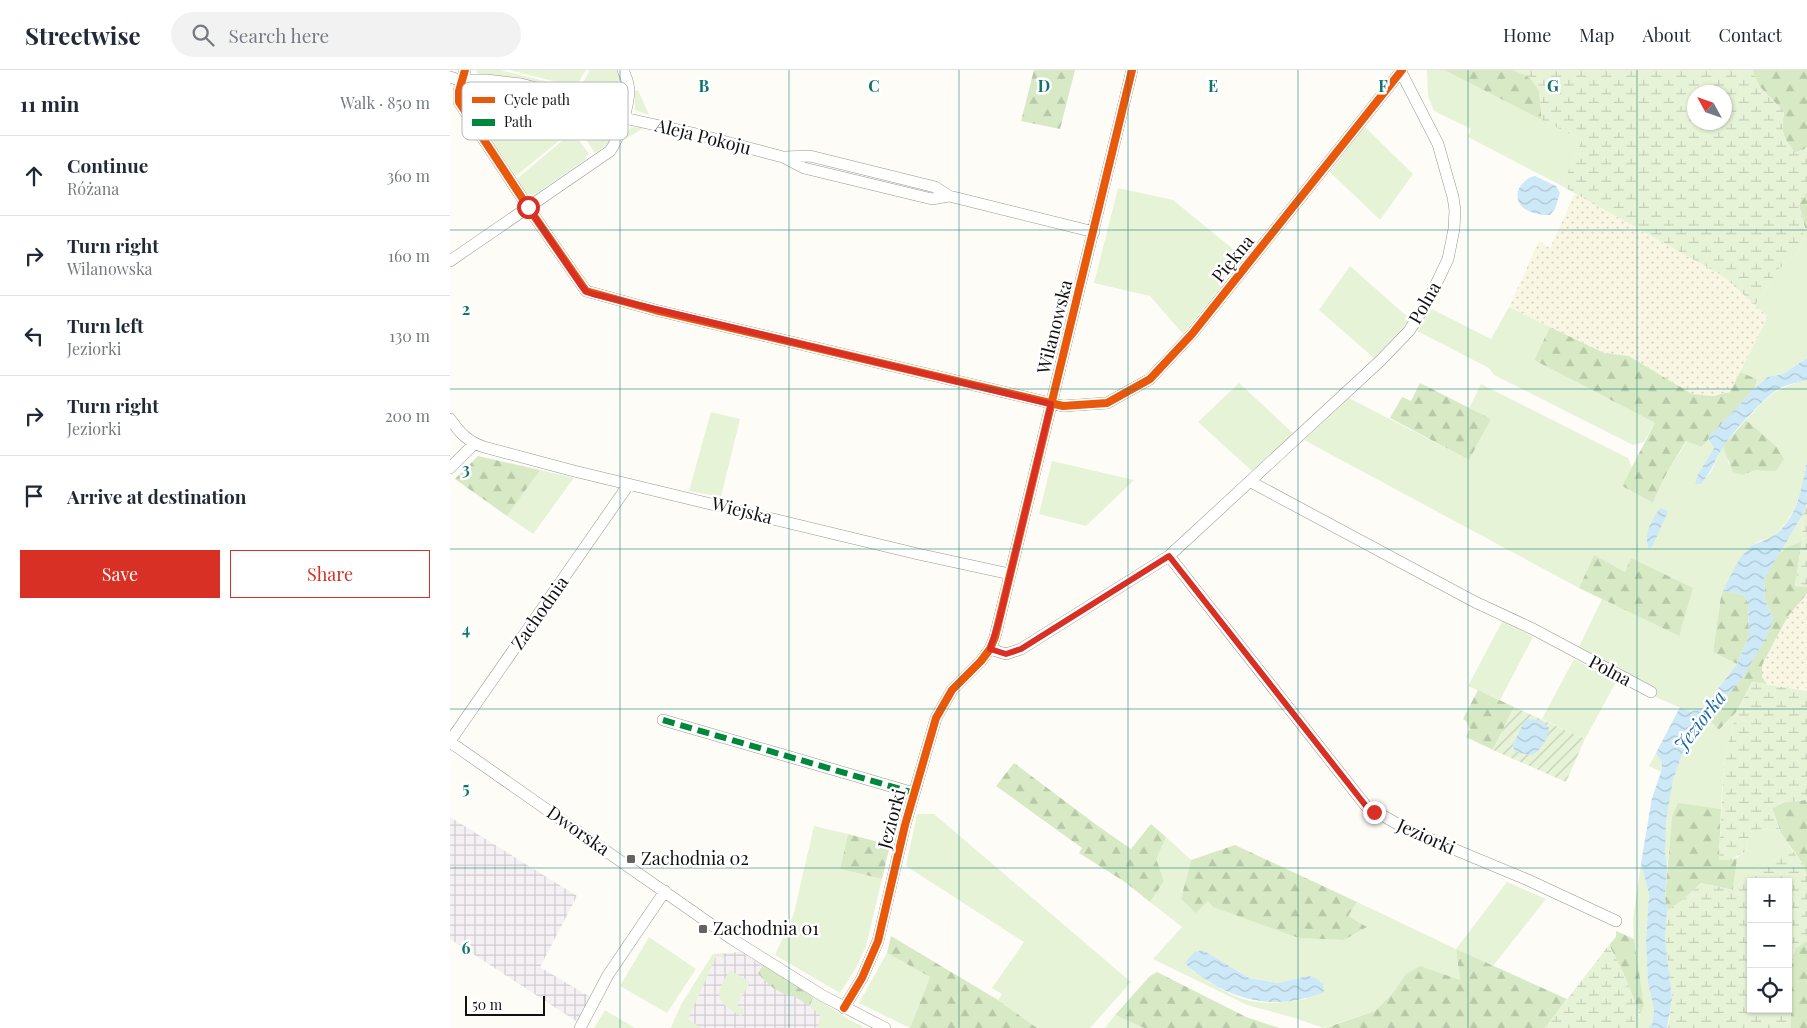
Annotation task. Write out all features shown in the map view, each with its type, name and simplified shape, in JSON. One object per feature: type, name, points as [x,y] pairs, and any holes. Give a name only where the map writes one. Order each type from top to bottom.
[{"type":"street","points":[[623,70],[628,82]]},
{"type":"street","name":"Wilanowska","points":[[990,649],[995,637],[1132,70]]},
{"type":"street","name":"Piękna","points":[[483,140],[581,285],[586,291],[593,294],[1051,404],[1063,406],[1107,403],[1150,379],[1192,334],[1402,71]]},
{"type":"street","name":"Polna","points":[[1169,556],[1251,482],[1410,331],[1448,260],[1452,243],[1455,210],[1446,167],[1438,144],[1402,71]]},
{"type":"street","name":"Aleja Pokoju","points":[[450,77],[463,75],[502,82]]},
{"type":"street","name":"Piękna","points":[[462,106],[458,99],[463,75]]},
{"type":"street","name":"Aleja Pokoju","points":[[628,119],[692,133],[783,157],[810,156],[861,175],[935,187],[949,196],[1094,232]]},
{"type":"street","points":[[450,261],[610,151],[617,140]]},
{"type":"street","points":[[450,420],[474,444],[450,468]]},
{"type":"street","name":"Wiejska","points":[[474,444],[629,484],[918,554],[1010,574]]},
{"type":"street","name":"Polna","points":[[1251,482],[1475,602],[1533,629],[1650,692]]},
{"type":"street","name":"Zachodnia","points":[[450,741],[629,484]]},
{"type":"street","points":[[990,649],[1006,654],[1021,649],[1169,556]]},
{"type":"street","name":"Jeziorki","points":[[1169,556],[1366,806],[1408,830],[1528,880],[1616,921]]},
{"type":"street","name":"Jeziorki","points":[[844,1008],[862,978],[878,941],[897,856],[930,732],[952,690],[981,661],[990,649]]},
{"type":"street","points":[[663,720],[914,793]]},
{"type":"street","name":"Dworska","points":[[450,741],[732,939],[802,984],[844,1008],[886,1028]]},
{"type":"street","points":[[580,1028],[608,975],[665,891]]},
{"type":"shaded area","points":[[1575,193],[1723,276],[1768,317],[1730,392],[1713,396],[1692,394],[1629,356],[1604,353],[1509,307],[1539,241],[1550,248]]},
{"type":"shaded area","points":[[1807,594],[1807,691],[1767,684],[1762,677],[1762,665],[1788,616]]},
{"type":"shaded area","points":[[450,817],[577,896],[540,967],[590,997],[579,1023],[450,939]]},
{"type":"shaded area","points":[[741,952],[838,1014],[865,1028],[671,1028],[681,1005],[713,954]]},
{"type":"green space","points":[[476,70],[500,70],[549,82],[513,82],[478,74]]},
{"type":"green space","points":[[509,70],[586,70],[578,82],[557,82]]},
{"type":"green space","points":[[590,70],[618,70],[621,76],[617,82],[583,82]]},
{"type":"green space","points":[[1034,70],[1075,70],[1060,129],[1021,121]]},
{"type":"green space","points":[[1427,70],[1444,70],[1582,140],[1562,186],[1468,137],[1471,129],[1434,111],[1428,96]]},
{"type":"green space","points":[[1444,70],[1513,70],[1529,76],[1539,90],[1542,120]]},
{"type":"green space","points":[[1513,70],[1752,70],[1760,87],[1784,112],[1785,138],[1795,153],[1807,148],[1807,193],[1799,205],[1805,228],[1799,250],[1778,270],[1755,305],[1723,276],[1562,186],[1582,140],[1542,120],[1538,89],[1530,79]]},
{"type":"green space","points":[[1752,70],[1807,70],[1807,148],[1795,153],[1785,138],[1784,112],[1760,87]]},
{"type":"green space","points":[[638,90],[649,115],[635,110],[635,91]]},
{"type":"green space","points":[[1364,126],[1413,174],[1380,220],[1330,172]]},
{"type":"green space","points":[[632,127],[643,128],[628,137],[628,131]]},
{"type":"green space","points":[[490,140],[560,140],[516,176]]},
{"type":"green space","points":[[563,140],[579,140],[589,154],[585,157],[586,159],[534,195],[527,194],[518,182],[518,178]]},
{"type":"green space","points":[[586,140],[610,140],[607,145],[595,153]]},
{"type":"green space","points":[[1118,188],[1173,200],[1244,258],[1183,334],[1150,296],[1094,283]]},
{"type":"green space","points":[[1807,193],[1807,228],[1805,228],[1799,205]]},
{"type":"green space","points":[[1805,228],[1807,228],[1807,358],[1783,374],[1768,377],[1755,388],[1757,379],[1740,372],[1768,317],[1755,305],[1778,270],[1799,250]]},
{"type":"green space","points":[[1350,266],[1411,320],[1374,358],[1319,310]]},
{"type":"green space","points":[[1509,307],[1550,327],[1534,360],[1655,423],[1644,442],[1633,445],[1494,375],[1489,368],[1415,330],[1432,309],[1491,339]]},
{"type":"green space","points":[[1550,327],[1604,353],[1629,356],[1692,394],[1713,396],[1730,392],[1740,372],[1757,379],[1755,388],[1701,447],[1686,441],[1664,478],[1653,503],[1622,486],[1655,423],[1534,360]]},
{"type":"green space","points":[[1807,380],[1807,461],[1802,489],[1787,522],[1773,537],[1759,541],[1746,550],[1721,595],[1713,652],[1737,664],[1704,707],[1690,712],[1651,695],[1578,649],[1602,599],[1679,636],[1631,559],[1625,572],[1594,556],[1579,588],[1304,440],[1349,398],[1469,460],[1491,419],[1469,408],[1481,384],[1628,458],[1632,467],[1622,486],[1653,503],[1664,478],[1687,441],[1700,447],[1708,438],[1714,448],[1698,474],[1701,484],[1711,472],[1723,446],[1728,455],[1728,463],[1743,475],[1756,470],[1776,470],[1775,445],[1746,420],[1772,394],[1787,386]]},
{"type":"green space","points":[[1239,383],[1293,433],[1252,471],[1198,422]]},
{"type":"green space","points":[[1420,383],[1491,419],[1469,460],[1390,418],[1402,397],[1411,401]]},
{"type":"green space","points":[[711,412],[740,419],[721,497],[689,491]]},
{"type":"green space","points":[[1746,420],[1775,445],[1784,459],[1776,471],[1756,470],[1743,475],[1733,472],[1723,446]]},
{"type":"green space","points":[[478,456],[540,470],[507,516],[455,479]]},
{"type":"green space","points":[[1052,461],[1134,480],[1086,526],[1039,514]]},
{"type":"green space","points":[[540,470],[574,478],[533,534],[507,516]]},
{"type":"green space","points":[[1807,504],[1807,587],[1795,586],[1802,541],[1803,514]]},
{"type":"green space","points":[[1803,514],[1802,541],[1787,547],[1776,557]]},
{"type":"green space","points":[[1802,541],[1795,586],[1807,587],[1807,594],[1788,616],[1762,665],[1762,677],[1767,684],[1752,682],[1737,711],[1719,730],[1708,718],[1743,677],[1773,619],[1765,600],[1764,579],[1776,557],[1787,547]]},
{"type":"green space","points":[[1594,555],[1625,572],[1631,558],[1693,588],[1679,636],[1579,588]]},
{"type":"green space","points":[[1723,591],[1744,595],[1748,603],[1749,636],[1737,664],[1713,652]]},
{"type":"green space","points":[[1503,620],[1533,637],[1500,700],[1468,686]]},
{"type":"green space","points":[[1574,659],[1616,682],[1585,739],[1542,719]]},
{"type":"green space","points":[[1752,682],[1807,691],[1807,802],[1805,800],[1785,802],[1772,808],[1779,829],[1755,830],[1748,838],[1746,851],[1731,860],[1719,860],[1724,758],[1736,714]]},
{"type":"green space","points":[[1478,690],[1514,707],[1493,750],[1466,737],[1470,729],[1463,719]]},
{"type":"green space","points":[[1514,707],[1585,739],[1566,782],[1493,750]]},
{"type":"green space","points":[[1737,711],[1724,758],[1721,809],[1678,804],[1672,816],[1667,869],[1665,825],[1669,795],[1677,766],[1691,739],[1708,718],[1720,730]]},
{"type":"green space","points":[[1656,753],[1662,763],[1661,772],[1649,766]]},
{"type":"green space","points":[[1014,763],[1131,849],[1151,824],[1166,837],[1156,859],[1164,881],[1150,902],[1125,882],[1079,853],[1082,848],[996,786]]},
{"type":"green space","points":[[1805,800],[1807,802],[1807,876],[1804,866],[1781,833],[1772,808],[1785,802]]},
{"type":"green space","points":[[1678,803],[1721,809],[1719,859],[1731,860],[1737,858],[1733,890],[1701,883],[1683,900],[1667,911],[1665,898],[1672,816]]},
{"type":"green space","points":[[917,814],[934,814],[1131,982],[1090,1028],[1037,1028],[998,1000],[1002,994],[992,988],[1024,942],[906,866]]},
{"type":"green space","points":[[814,826],[848,834],[840,869],[882,879],[866,946],[856,968],[840,993],[775,955],[794,913]]},
{"type":"green space","points":[[1779,829],[1792,850],[1759,868],[1733,890],[1737,858],[1746,851],[1748,838],[1755,830]]},
{"type":"green space","points":[[848,834],[890,845],[882,879],[840,869]]},
{"type":"green space","points":[[1166,837],[1191,860],[1181,899],[1197,912],[1208,901],[1324,939],[1344,940],[1367,927],[1348,916],[1357,902],[1456,949],[1460,980],[1406,974],[1391,995],[1375,1011],[1323,1028],[1247,1005],[1153,959],[1182,927],[1150,902],[1164,881],[1155,859]],"holes":[[[1203,950],[1249,978],[1278,983],[1308,976],[1306,999],[1269,1003],[1247,1000],[1222,989],[1191,970]]]},
{"type":"green space","points":[[1235,845],[1357,902],[1348,916],[1367,927],[1344,940],[1299,938],[1213,907],[1208,901],[1196,913],[1181,899],[1191,860]]},
{"type":"green space","points":[[1792,850],[1804,866],[1807,876],[1807,941],[1795,948],[1792,964],[1792,878],[1747,878],[1759,868]]},
{"type":"green space","points":[[1641,863],[1649,894],[1646,940],[1648,983],[1654,1009],[1652,1025],[1649,1028],[1630,1028],[1641,1013],[1644,1005],[1634,941],[1633,919]]},
{"type":"green space","points":[[1747,878],[1747,1013],[1791,1013],[1791,1028],[1668,1028],[1672,999],[1665,938],[1667,911],[1683,900],[1701,883],[1733,890]]},
{"type":"green space","points":[[1507,882],[1546,899],[1493,966],[1456,949]]},
{"type":"green space","points":[[1616,931],[1634,939],[1644,1005],[1641,1013],[1609,945],[1616,937]]},
{"type":"green space","points":[[891,936],[998,1000],[1037,1028],[910,1028],[930,977],[887,953]]},
{"type":"green space","points":[[649,937],[696,969],[667,1013],[620,986]]},
{"type":"green space","points":[[1807,941],[1807,1028],[1791,1028],[1792,964],[1795,948]]},
{"type":"green space","points":[[1609,945],[1641,1013],[1630,1028],[1545,1028]]},
{"type":"green space","points":[[1456,949],[1567,999],[1545,1028],[1325,1028],[1375,1011],[1391,995],[1406,974],[1420,966],[1460,980]]},
{"type":"green space","points":[[724,953],[723,958],[717,955],[688,1019],[701,1028],[671,1028],[681,1005],[713,954]]},
{"type":"green space","points":[[887,953],[930,977],[910,1028],[859,1003]]},
{"type":"green space","points":[[763,965],[813,997],[810,1006],[794,996],[782,993],[772,987],[758,973]]},
{"type":"green space","points":[[730,970],[750,982],[737,1005],[744,1010],[741,1016],[725,1006],[719,997],[721,986]]},
{"type":"green space","points":[[1157,972],[1246,1017],[1279,1028],[1144,1028],[1115,1015],[1150,976]]},
{"type":"green space","points":[[813,997],[863,1028],[818,1028],[820,1015],[810,1006]]},
{"type":"green space","points":[[605,1010],[635,1028],[594,1028]]},
{"type":"green space","points":[[1115,1015],[1144,1028],[1105,1028]]},
{"type":"water","points":[[1535,176],[1556,186],[1560,193],[1555,209],[1550,215],[1529,211],[1520,204],[1518,199],[1517,195],[1520,186]]},
{"type":"water","points":[[1807,358],[1807,380],[1780,388],[1764,400],[1727,441],[1701,484],[1695,484],[1698,474],[1714,448],[1708,438],[1755,388],[1768,377],[1783,374]]},
{"type":"water","name":"Jeziorka","points":[[1807,461],[1807,504],[1803,514],[1764,579],[1765,600],[1773,619],[1767,636],[1743,677],[1691,738],[1683,752],[1673,780],[1666,820],[1665,852],[1667,869],[1665,898],[1667,911],[1665,938],[1672,999],[1667,1028],[1649,1028],[1652,1025],[1654,1009],[1648,983],[1646,940],[1649,894],[1641,863],[1652,798],[1661,772],[1662,763],[1656,753],[1680,707],[1690,712],[1704,707],[1737,664],[1749,636],[1748,603],[1744,595],[1723,591],[1742,555],[1752,546],[1773,536],[1788,521],[1797,502]]},
{"type":"water","points":[[1660,508],[1668,511],[1653,545],[1649,549],[1647,543],[1648,533],[1651,522]]},
{"type":"water","points":[[1525,720],[1542,721],[1549,728],[1544,744],[1532,755],[1516,752],[1512,746]]},
{"type":"water","points":[[1203,950],[1249,978],[1278,983],[1308,976],[1316,978],[1323,984],[1324,992],[1309,997],[1280,1002],[1266,1002],[1238,996],[1210,982],[1185,963],[1194,952]]},
{"type":"marked path","points":[[663,720],[914,793]]},
{"type":"cycle path","points":[[462,107],[459,102],[459,91],[465,70]]},
{"type":"cycle path","points":[[844,1008],[862,978],[878,941],[905,825],[936,718],[952,690],[981,661],[990,649],[995,637],[1132,70]]},
{"type":"cycle path","points":[[484,140],[586,291],[655,310],[1063,406],[1107,403],[1150,379],[1192,334],[1402,70]]},
{"type":"place","name":"Zachodnia 02","points":[[631,859]]},
{"type":"place","name":"Zachodnia 01","points":[[703,929]]},
{"type":"route","points":[[528,207],[581,285],[586,291],[593,294],[1051,404],[999,621],[990,649],[1006,654],[1021,649],[1169,556],[1366,806],[1374,812]]}]
